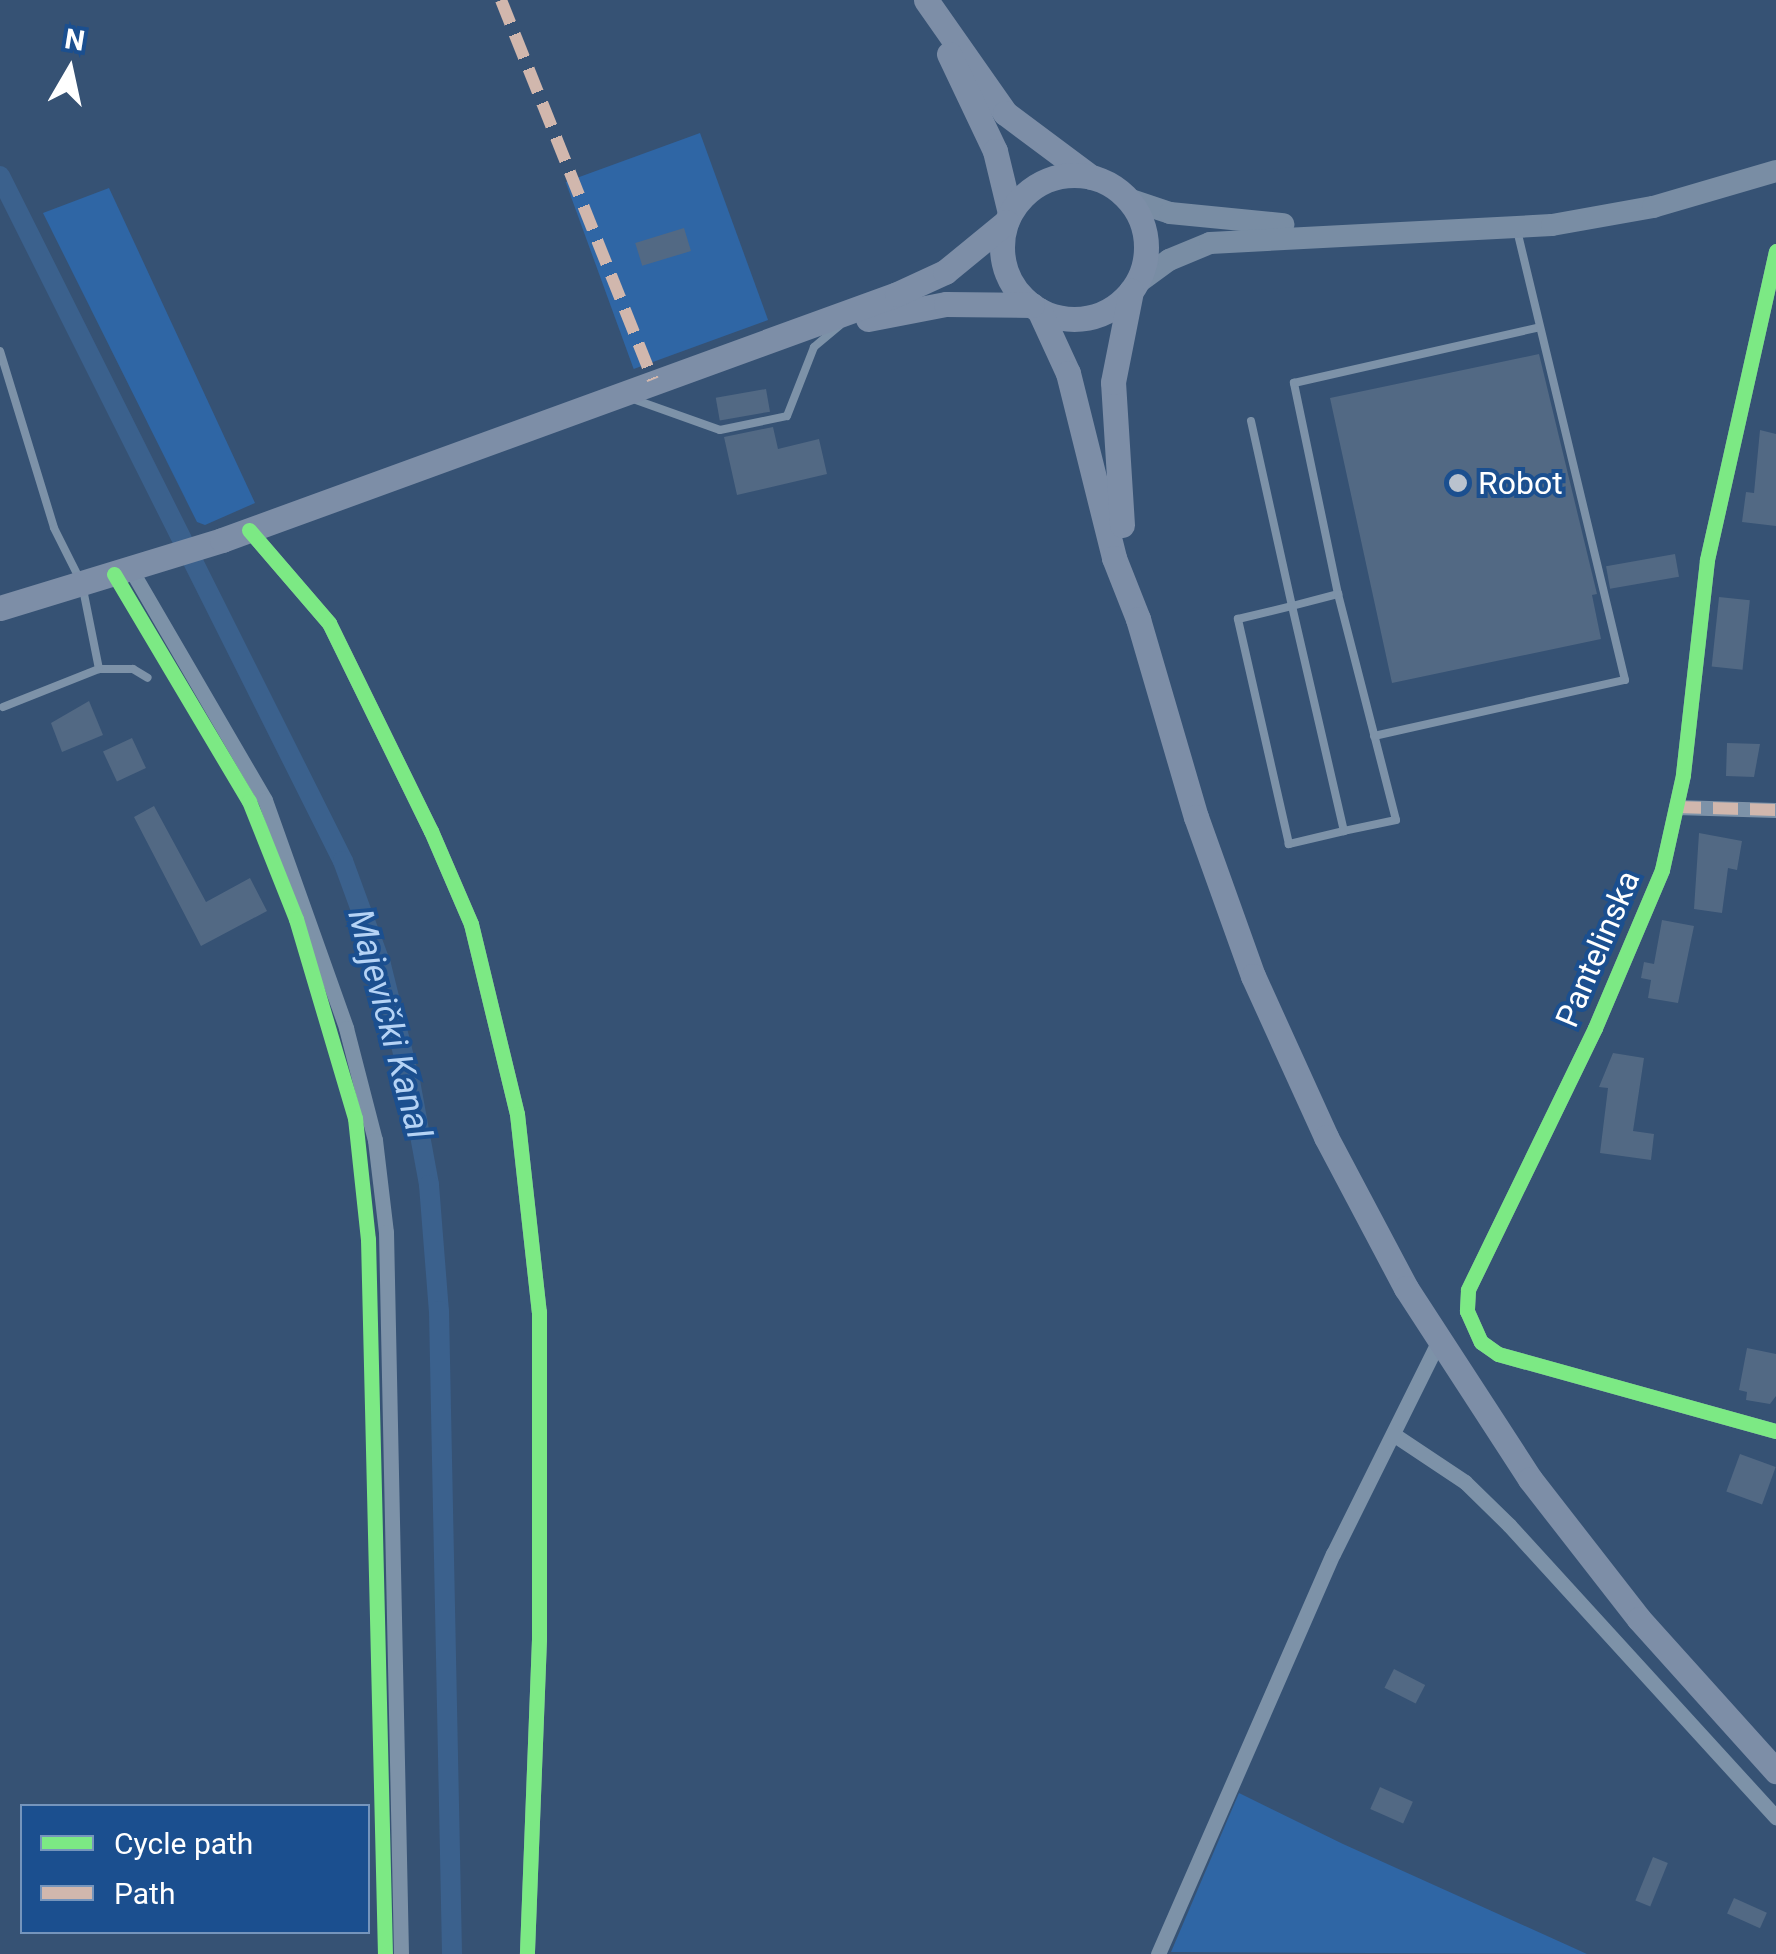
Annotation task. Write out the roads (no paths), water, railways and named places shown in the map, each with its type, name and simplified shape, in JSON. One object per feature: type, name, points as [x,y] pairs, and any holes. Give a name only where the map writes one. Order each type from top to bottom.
[{"type":"main road","points":[[924,0],[1005,113],[1091,177],[1128,199],[1210,218],[1381,232]]},
{"type":"main road","points":[[924,0],[995,151],[1008,218],[1005,268],[1036,308],[1068,372],[1114,558],[1138,619],[1196,817],[1259,990],[1326,1137],[1438,1340],[1564,1524],[1650,1632],[1776,1771]]},
{"type":"main road","points":[[780,337],[946,304],[1036,308],[1078,319],[1098,315],[1169,260],[1210,243],[1516,228],[1653,207],[1776,171]]},
{"type":"main road","points":[[0,608],[222,540],[780,337],[946,272],[1044,181],[1091,177]]},
{"type":"main road","points":[[1128,199],[1146,240],[1113,382],[1113,434],[1138,619]]},
{"type":"street","name":"Pantelinska","points":[[1776,251],[1707,560],[1676,807],[1662,870],[1468,1290],[1468,1311],[1481,1342],[1498,1354],[1776,1430]]},
{"type":"street","points":[[249,530],[329,622],[431,831],[471,924],[517,1114],[539,1352],[539,1656],[527,1954]]},
{"type":"street","points":[[130,568],[265,800],[340,1010],[375,1140],[386,1232],[401,1954]]},
{"type":"street","points":[[1676,807],[1776,810]]},
{"type":"street","points":[[1158,1954],[1333,1554],[1396,1436],[1438,1340]]},
{"type":"street","points":[[1396,1436],[1465,1482],[1509,1525],[1776,1816]]},
{"type":"lane","points":[[1374,736],[1625,680],[1537,328],[1516,228]]},
{"type":"lane","points":[[613,395],[658,403],[720,430],[787,416],[814,347],[840,324]]},
{"type":"lane","points":[[1338,594],[1238,619],[1289,844],[1396,820],[1338,594],[1294,382],[1537,328]]},
{"type":"lane","points":[[0,351],[54,528],[82,584],[99,668]]},
{"type":"lane","points":[[1251,421],[1344,831]]},
{"type":"lane","points":[[4,707],[99,668],[132,669],[148,678]]},
{"type":"waterway","name":"Majevički Kanal","points":[[0,176],[343,861],[381,965],[410,1081],[429,1185],[439,1311],[452,1954]]},
{"type":"place","name":"Robot","points":[[1458,483]]}]
